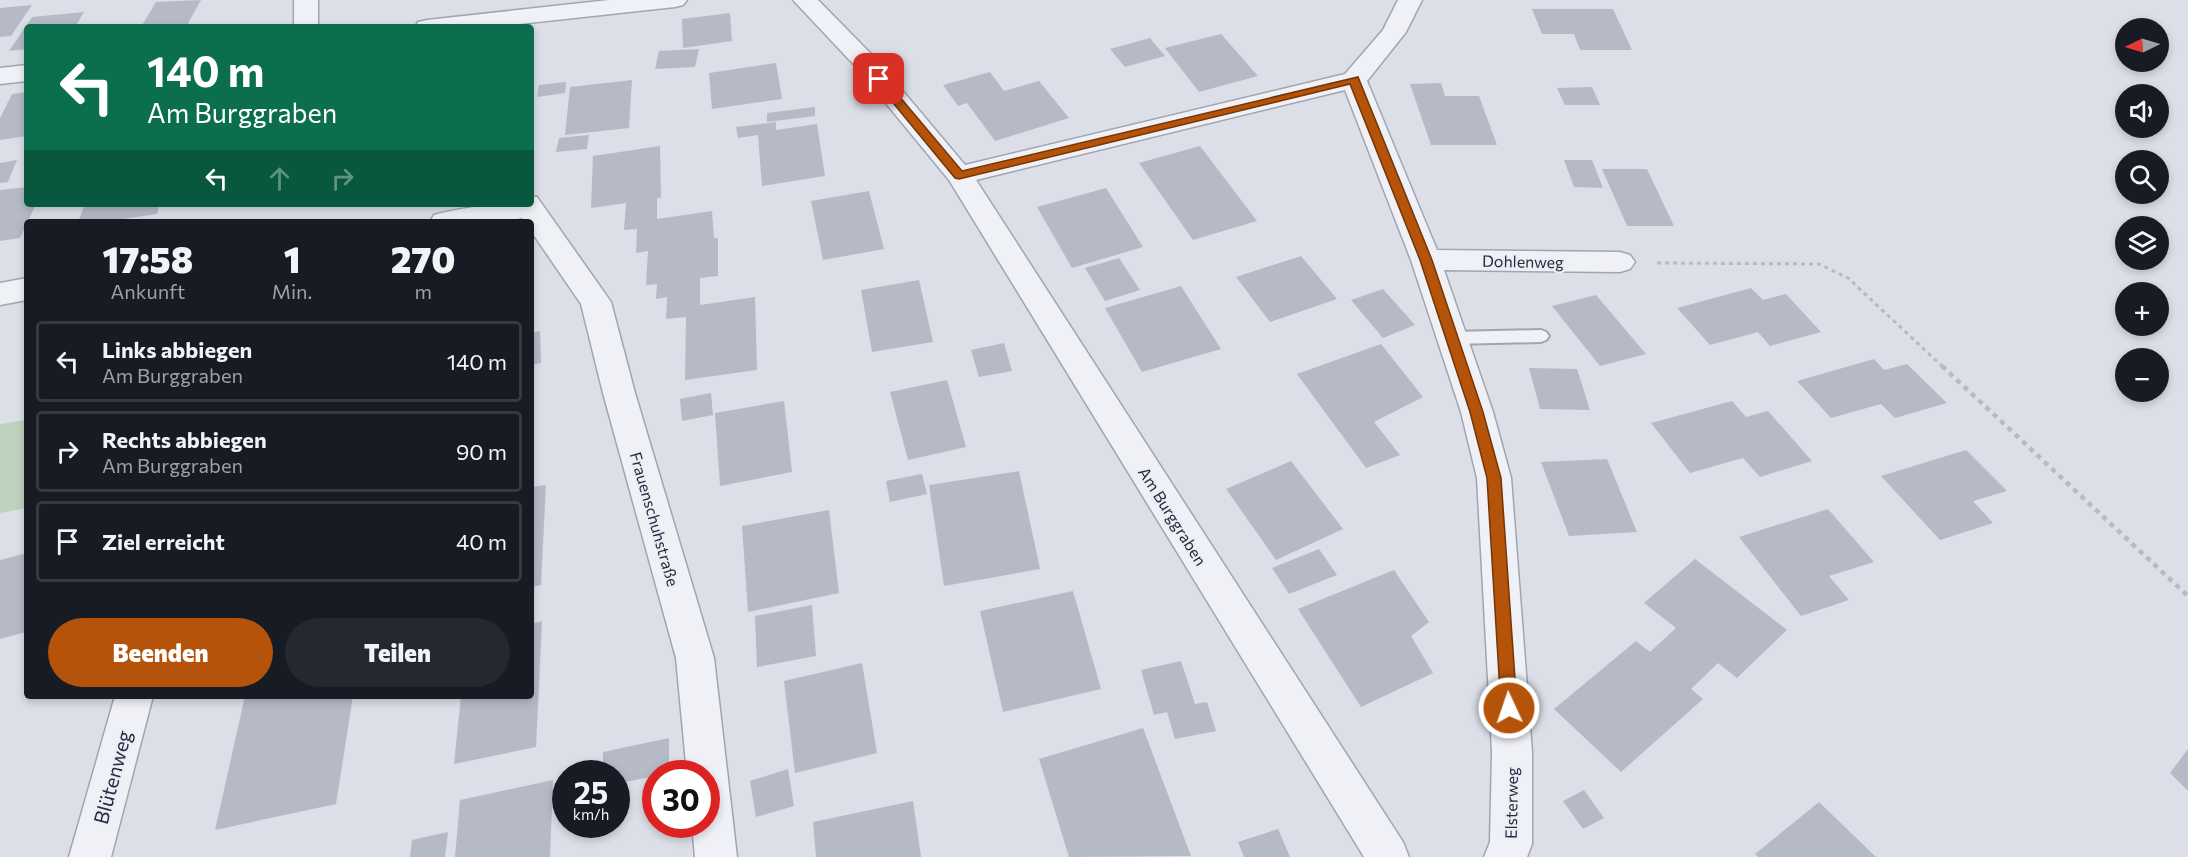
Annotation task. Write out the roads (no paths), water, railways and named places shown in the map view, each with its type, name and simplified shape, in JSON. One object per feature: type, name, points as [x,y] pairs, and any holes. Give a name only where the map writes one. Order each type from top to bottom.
[{"type":"street","points":[[306,0],[306,24]]},
{"type":"street","points":[[476,24],[675,0]]},
{"type":"street","name":"Am Burggraben","points":[[805,0],[866,63],[959,175],[1388,857]]},
{"type":"street","points":[[959,175],[1354,80],[1394,32],[1410,0]]},
{"type":"street","points":[[0,76],[24,73]]},
{"type":"street","name":"Elsterweg","points":[[1354,80],[1426,260],[1477,412],[1494,478],[1512,753],[1511,844],[1505,857]]},
{"type":"street","points":[[460,219],[523,207]]},
{"type":"street","name":"Frauenschuhstraße","points":[[529,207],[596,302],[695,658],[716,857]]},
{"type":"street","name":"Dohlenweg","points":[[1426,260],[1620,262]]},
{"type":"street","points":[[0,294],[24,290]]},
{"type":"street","name":"Blütenweg","points":[[90,857],[134,699]]},
{"type":"lane","points":[[1452,338],[1541,336]]}]
